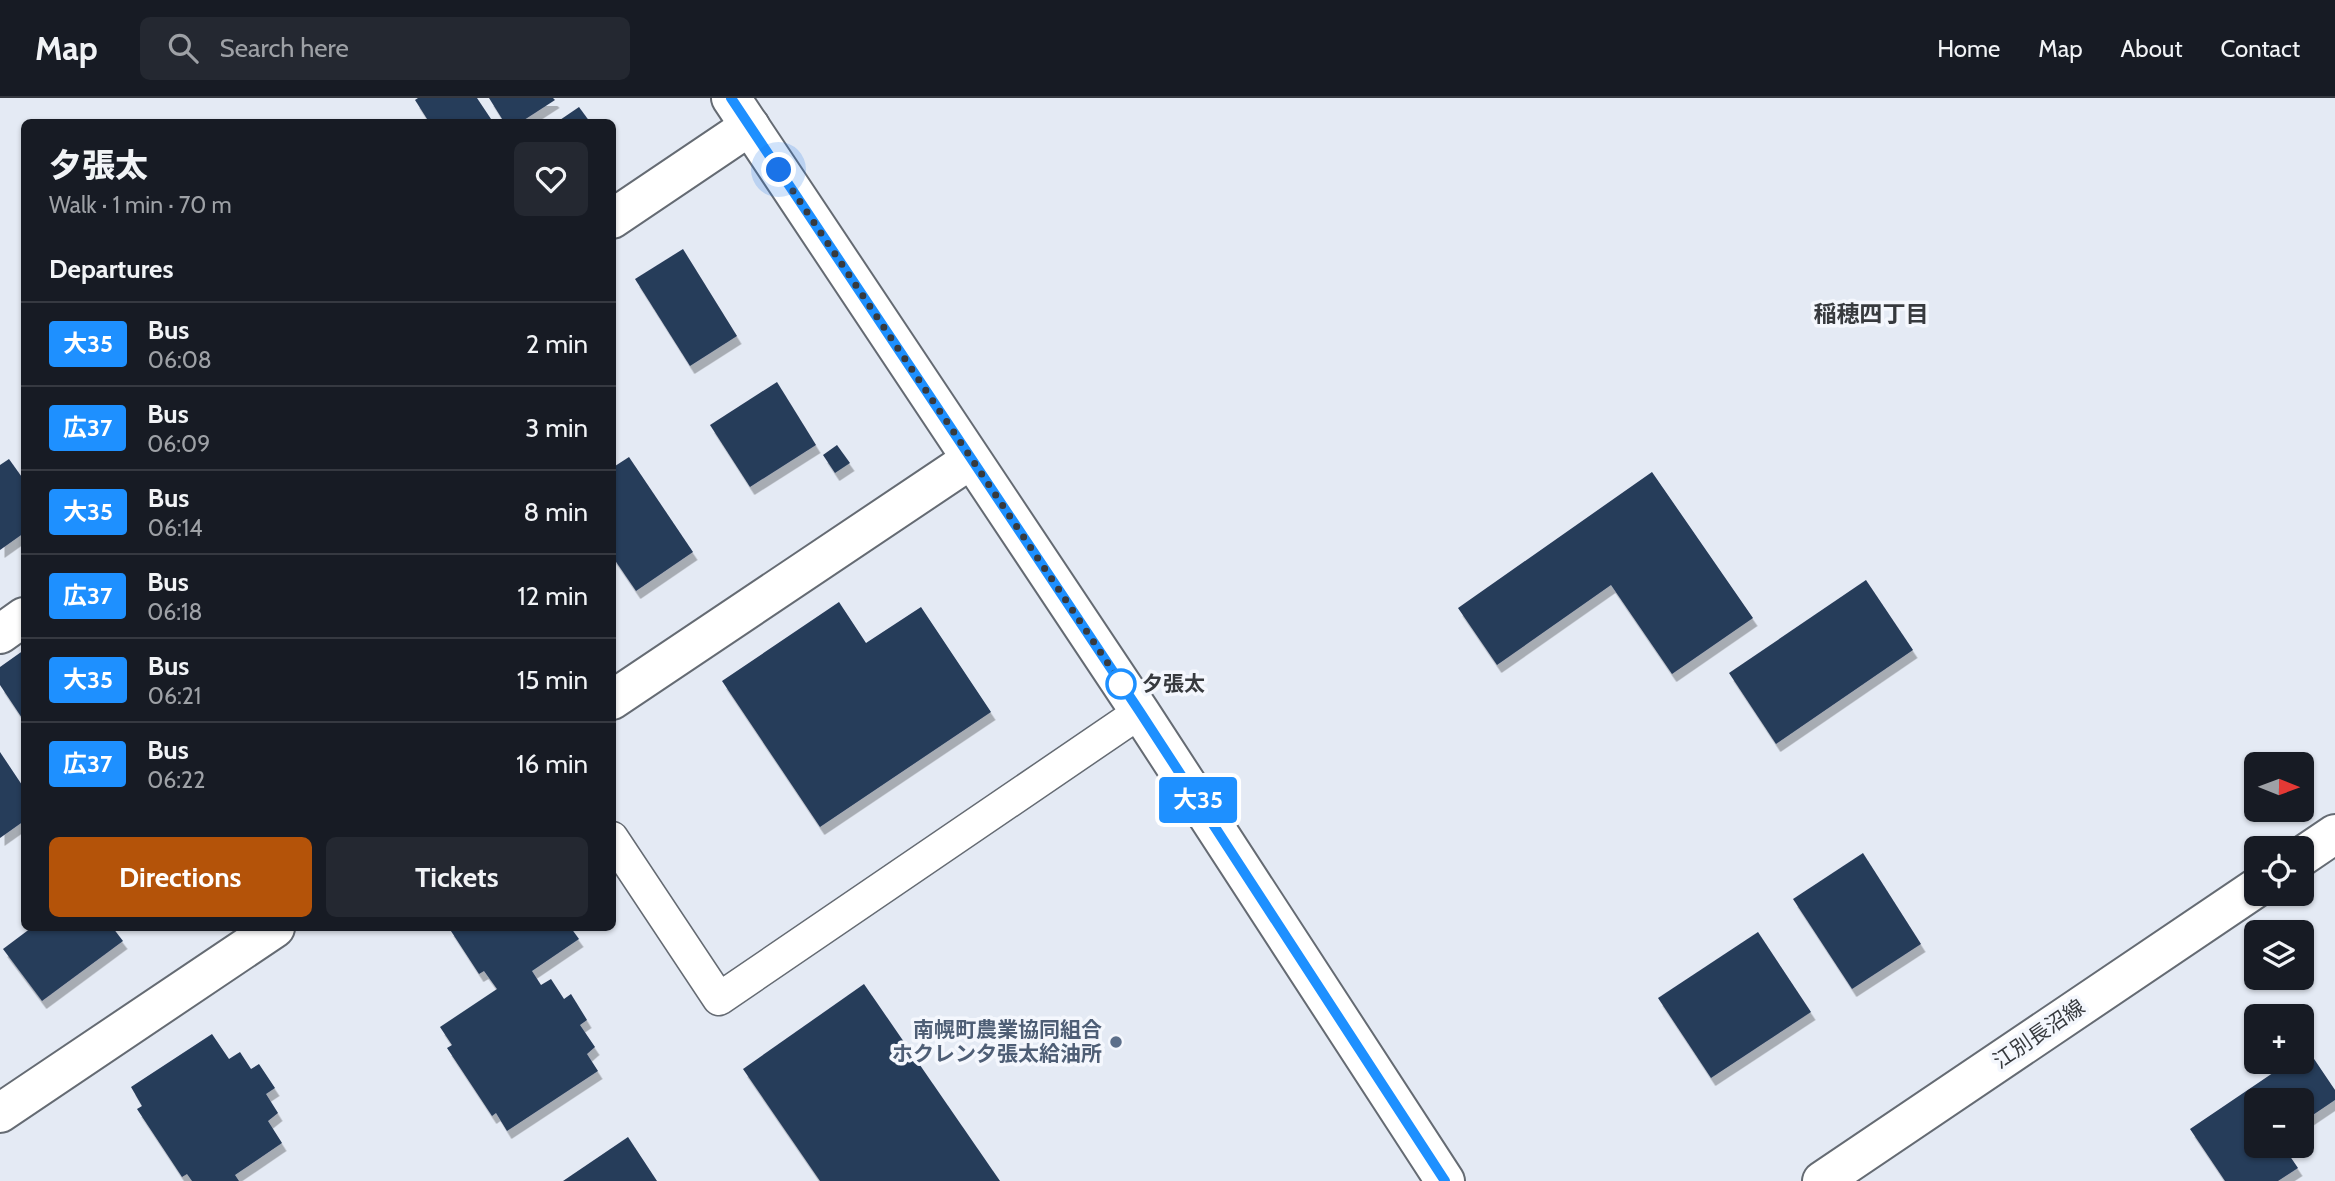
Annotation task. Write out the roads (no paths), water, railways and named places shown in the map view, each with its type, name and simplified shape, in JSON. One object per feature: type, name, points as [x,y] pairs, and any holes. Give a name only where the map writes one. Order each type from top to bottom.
[{"type":"main road","points":[[616,216],[740,112],[1140,712],[1446,1181]]},
{"type":"main road","points":[[616,697],[970,460]]},
{"type":"main road","points":[[0,634],[21,619]]},
{"type":"main road","points":[[2314,848],[2335,834]]},
{"type":"main road","name":"江別長沼線","points":[[1822,1181],[2244,896]]},
{"type":"main road","points":[[0,1113],[271,931]]},
{"type":"lane","points":[[616,844],[719,999],[1140,712]]},
{"type":"place","name":"夕張太","points":[[1121,684]]},
{"type":"place","name":"南幌町農業協同組合 ホクレン夕張太給油所","points":[[1116,1042]]},
{"type":"district","name":"稲穂四丁目","points":[[1871,314]]}]
